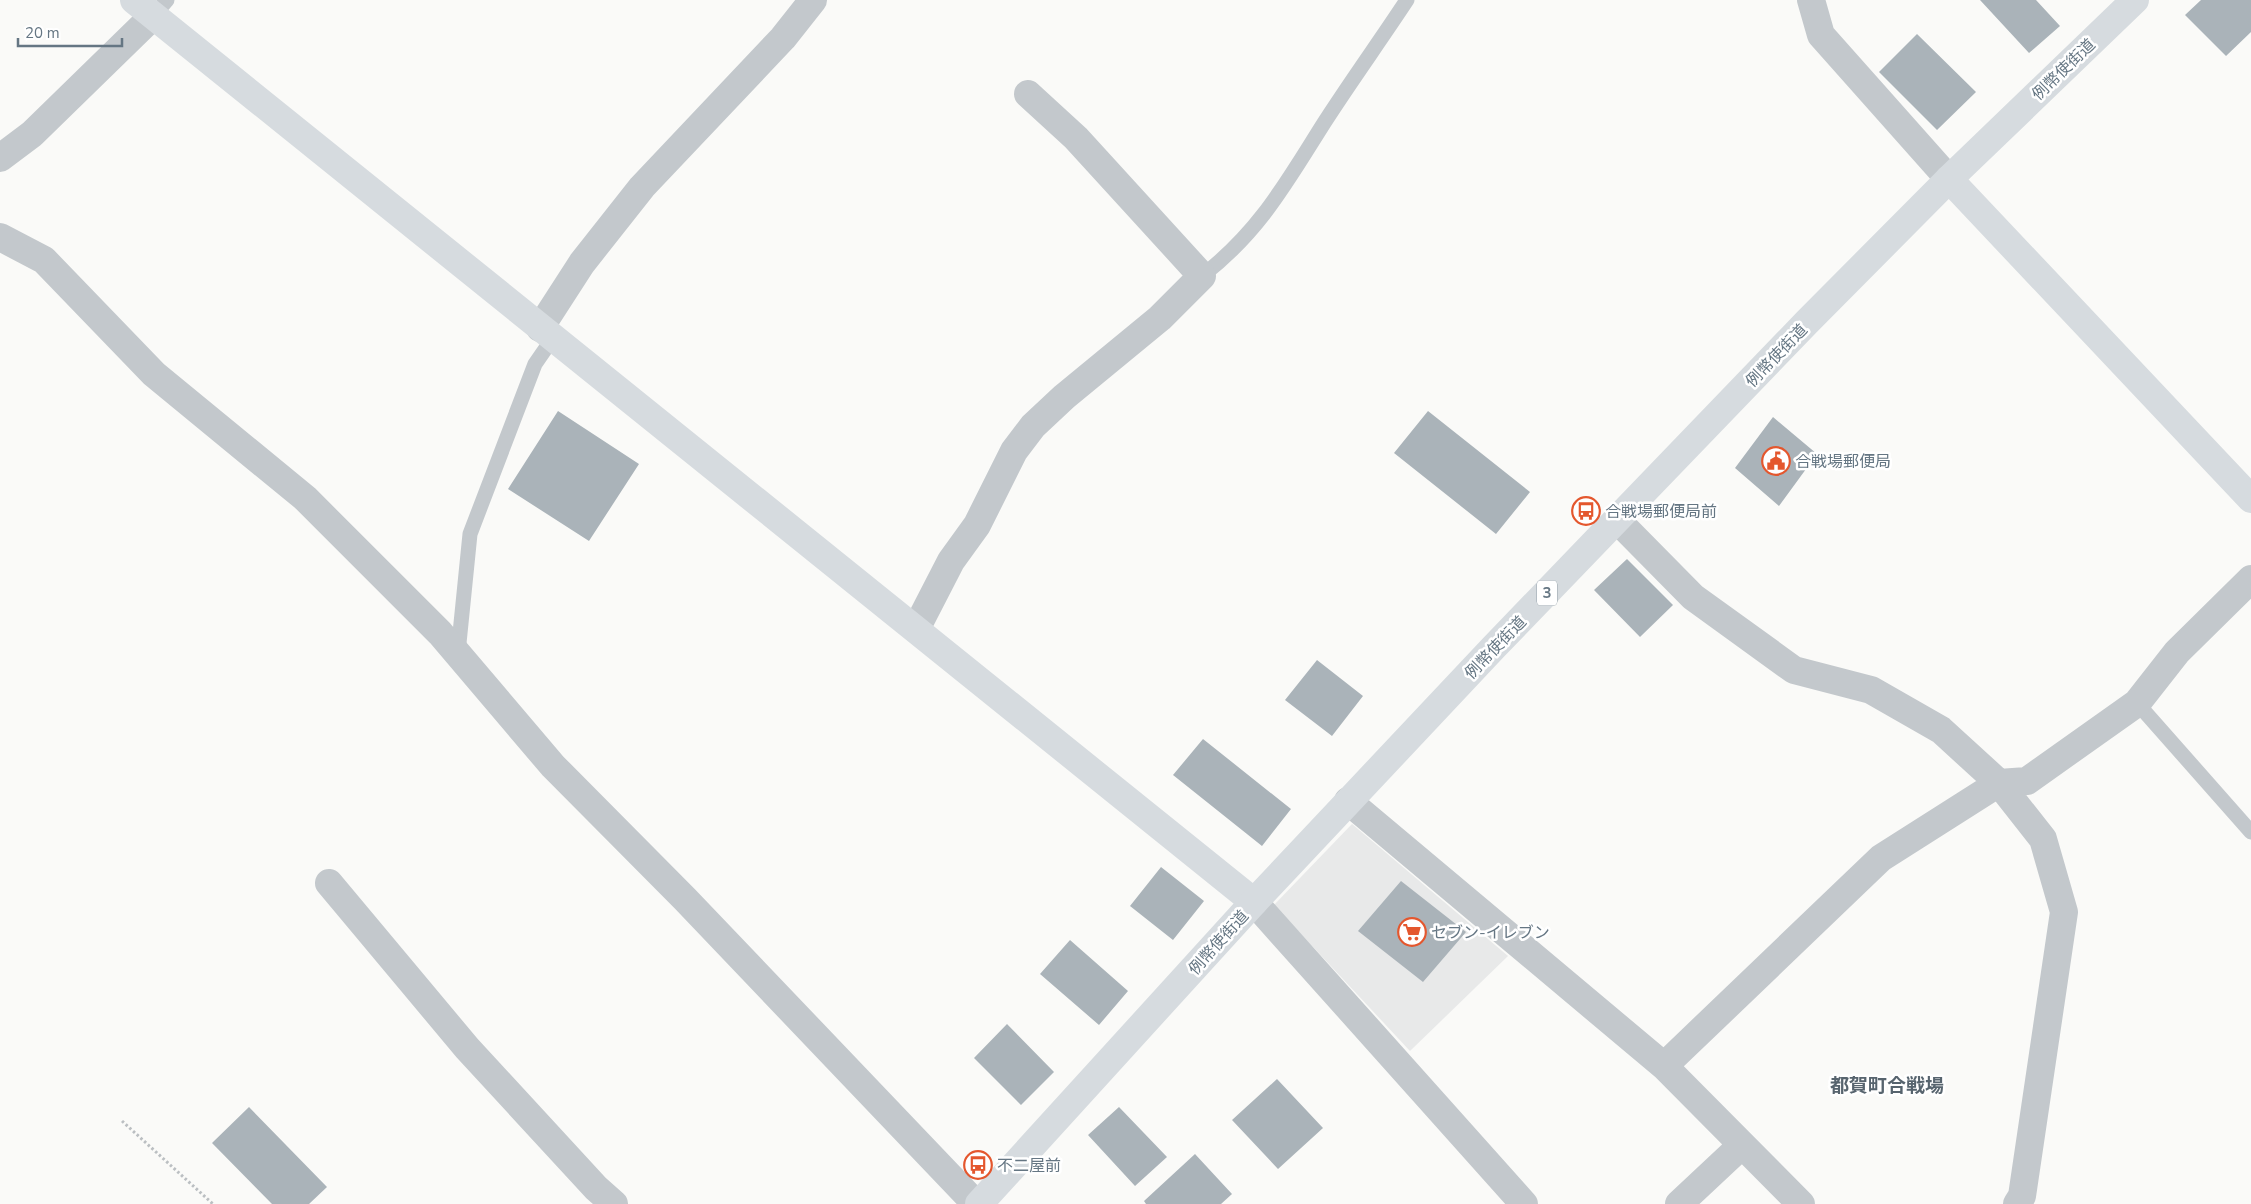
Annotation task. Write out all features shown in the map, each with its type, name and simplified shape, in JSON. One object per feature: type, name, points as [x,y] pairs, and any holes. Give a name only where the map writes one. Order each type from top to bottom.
[{"type":"street","points":[[546,333],[582,263],[642,186],[783,38],[813,0]]},
{"type":"street","points":[[1811,0],[1821,35],[1949,179],[2249,494]]},
{"type":"street","name":"例幣使街道","points":[[978,1204],[1348,800],[1618,521],[1806,322],[1949,179],[2135,0]]},
{"type":"street","points":[[0,158],[32,134],[151,5],[332,162],[1254,902],[1524,1204]]},
{"type":"street","points":[[916,629],[951,561],[977,525],[1014,451],[1033,426],[1160,318],[1202,276],[1076,138],[1028,94]]},
{"type":"street","points":[[0,237],[44,260],[154,374],[304,498],[440,633],[553,766],[978,1204]]},
{"type":"street","points":[[1618,521],[1693,597],[1794,670],[1871,690],[1941,730],[1999,783],[2043,839],[2064,912],[2025,1201]]},
{"type":"street","points":[[1664,1066],[1881,858],[1999,783],[2027,781],[2137,703],[2177,652],[2251,579]]},
{"type":"street","points":[[1348,800],[1664,1066],[1801,1204]]},
{"type":"street","points":[[329,883],[467,1048],[596,1188],[614,1204]]},
{"type":"street","points":[[1679,1204],[1742,1145]]},
{"type":"lane","points":[[1202,276],[1230,254],[1282,192],[1325,122],[1407,0]]},
{"type":"lane","points":[[458,653],[470,534],[546,333]]},
{"type":"lane","points":[[2137,703],[2251,832]]},
{"type":"path","points":[[122,1121],[213,1204]]},
{"type":"shaded area","points":[[1352,824],[1508,956],[1410,1051],[1274,905]]},
{"type":"building","points":[[1980,0],[2036,0],[2060,26],[2029,53]]},
{"type":"building","points":[[2201,0],[2251,0],[2251,32],[2226,56],[2185,15]]},
{"type":"building","points":[[1917,34],[1976,92],[1937,130],[1879,72]]},
{"type":"building","points":[[558,411],[639,464],[589,541],[508,489]]},
{"type":"building","points":[[1428,411],[1530,492],[1496,534],[1394,453]]},
{"type":"building","name":"合戦場郵便局","points":[[1773,417],[1817,454],[1779,506],[1735,468]]},
{"type":"building","points":[[1627,559],[1673,605],[1640,637],[1594,590]]},
{"type":"building","points":[[1317,660],[1363,696],[1332,736],[1285,700]]},
{"type":"building","points":[[1203,739],[1291,809],[1262,846],[1173,775]]},
{"type":"building","points":[[1161,867],[1204,901],[1173,940],[1130,906]]},
{"type":"building","name":"セブン-イレブン","points":[[1401,881],[1466,932],[1423,982],[1358,931]]},
{"type":"building","points":[[1070,940],[1128,991],[1099,1025],[1040,974]]},
{"type":"building","points":[[1007,1024],[1054,1072],[1021,1105],[974,1058]]},
{"type":"building","points":[[1277,1079],[1323,1128],[1278,1169],[1232,1120]]},
{"type":"building","points":[[249,1107],[327,1187],[309,1204],[272,1204],[212,1143]]},
{"type":"building","points":[[1119,1107],[1167,1157],[1135,1186],[1088,1135]]},
{"type":"building","points":[[1195,1154],[1232,1194],[1221,1204],[1146,1204],[1144,1201]]},
{"type":"place","name":"合戦場郵便局","points":[[1776,461]]},
{"type":"place","name":"合戦場郵便局前","points":[[1586,511]]},
{"type":"place","name":"セブン-イレブン","points":[[1412,932]]},
{"type":"place","name":"不二屋前","points":[[978,1165]]},
{"type":"district","name":"都賀町合戦場","points":[[1887,1085]]}]
